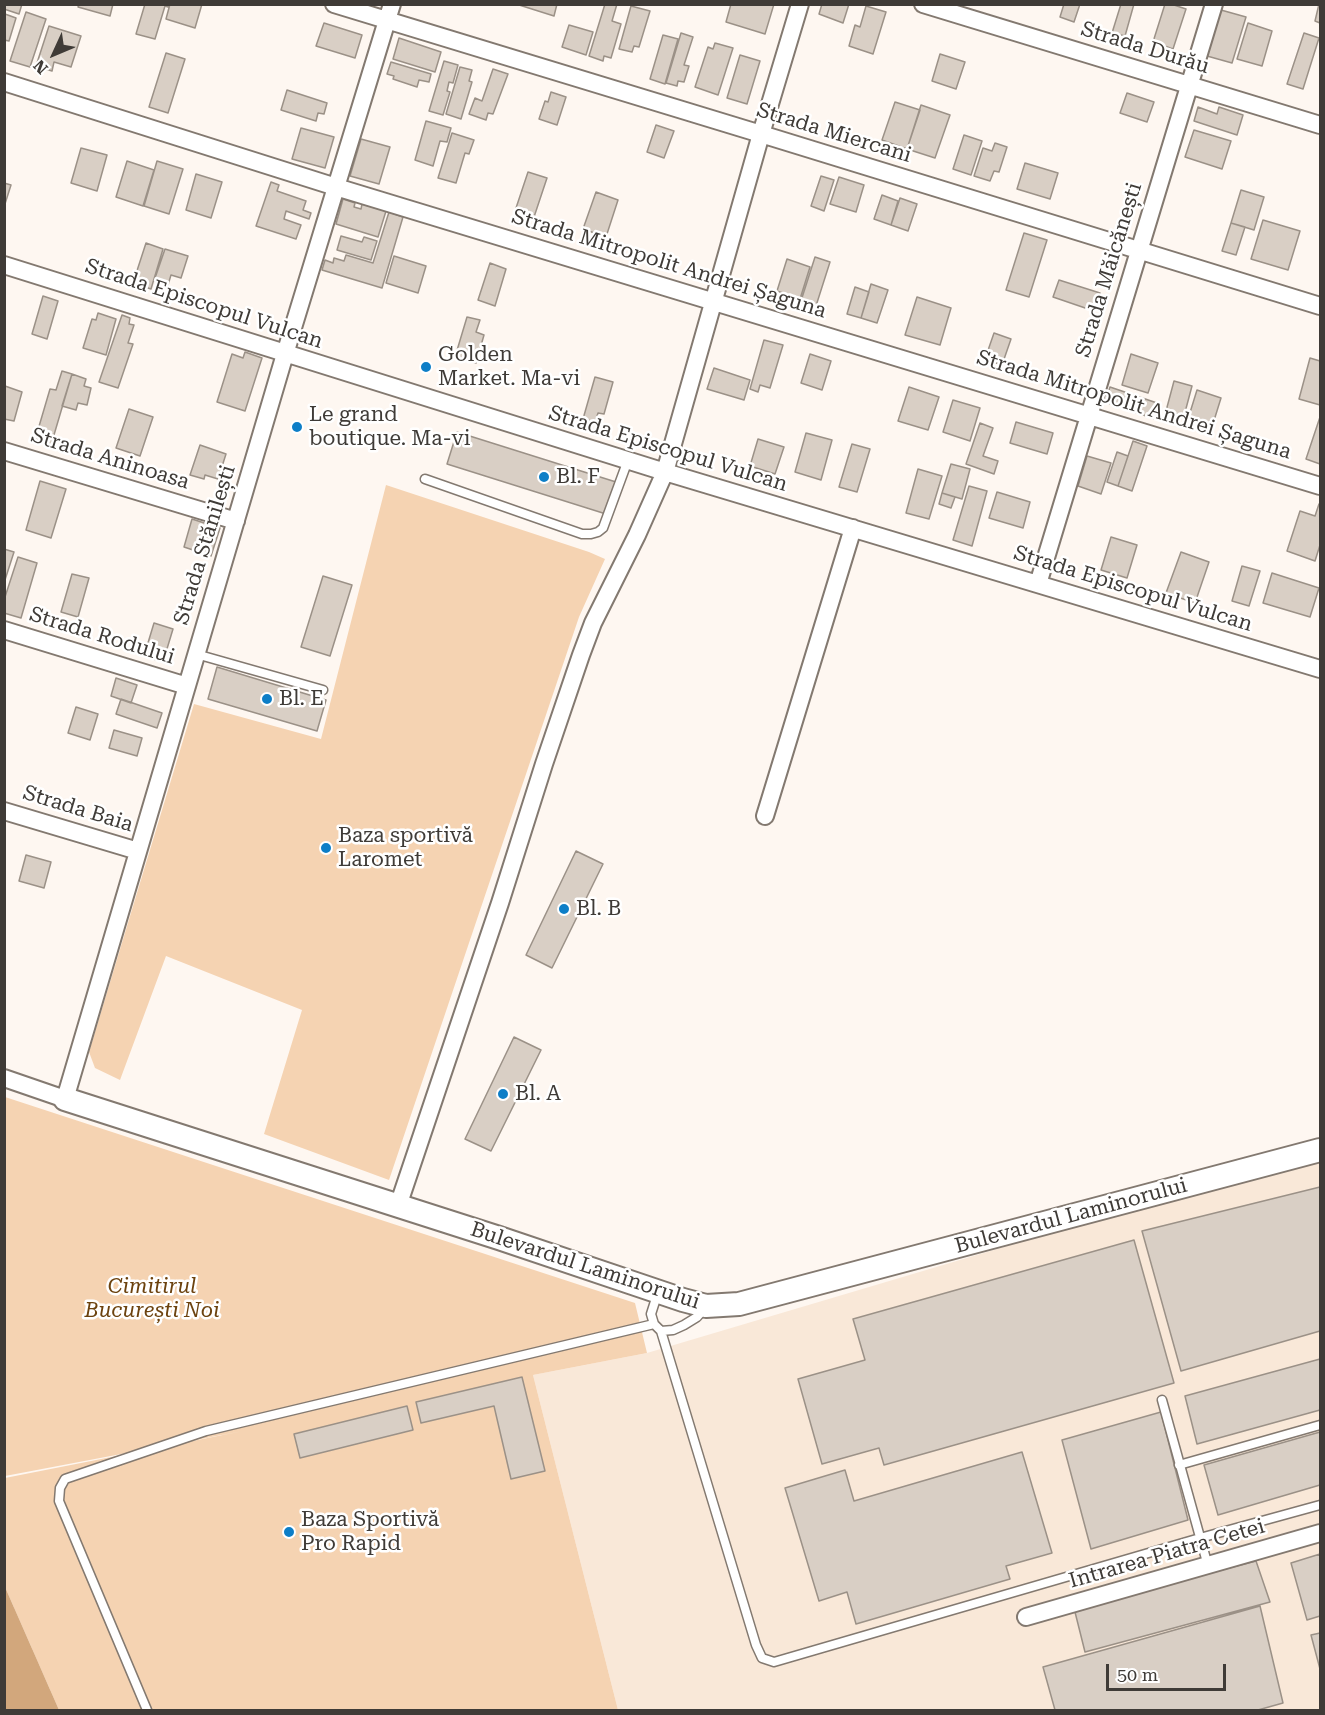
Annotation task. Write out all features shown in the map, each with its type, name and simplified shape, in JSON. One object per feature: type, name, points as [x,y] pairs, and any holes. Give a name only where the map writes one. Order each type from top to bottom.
[{"type":"street","name":"Strada Miercani","points":[[334,4],[389,12],[761,134],[1320,306]]},
{"type":"street","points":[[398,1206],[581,656],[593,623],[634,543],[664,472],[800,4]]},
{"type":"street","name":"Strada Durău","points":[[923,4],[1320,125]]},
{"type":"street","name":"Strada Măicănești","points":[[1038,584],[1214,4]]},
{"type":"street","name":"Strada Stănilești","points":[[65,1099],[285,354],[389,12]]},
{"type":"street","name":"Strada Mitropolit Andrei Șaguna","points":[[4,82],[336,187],[1320,486]]},
{"type":"street","name":"Strada Episcopul Vulcan","points":[[4,265],[664,472],[1320,669]]},
{"type":"street","name":"Strada Aninoasa","points":[[4,450],[236,521]]},
{"type":"street","points":[[765,816],[853,528]]},
{"type":"street","name":"Strada Rodului","points":[[4,630],[187,686]]},
{"type":"street","name":"Strada Baia","points":[[4,811],[138,851]]},
{"type":"street","points":[[4,1078],[65,1099]]},
{"type":"street","name":"Bulevardul Laminorului","points":[[65,1099],[706,1306],[739,1304],[1320,1150]]},
{"type":"street","name":"Intrarea Piatra Cetei","points":[[1026,1617],[1320,1533]]},
{"type":"lane","points":[[425,479],[582,534],[591,534],[603,528],[628,460]]},
{"type":"lane","points":[[196,654],[322,690]]},
{"type":"lane","points":[[658,1292],[651,1314],[654,1324],[661,1331],[756,1645],[762,1658],[774,1662],[1320,1505]]},
{"type":"lane","points":[[661,1331],[673,1330],[684,1325],[697,1317],[706,1306]]},
{"type":"lane","points":[[147,1710],[59,1501],[60,1488],[65,1479],[206,1431],[654,1324]]},
{"type":"lane","points":[[1162,1400],[1208,1566]]},
{"type":"lane","points":[[1179,1465],[1320,1425]]},
{"type":"shaded area","points":[[1320,1153],[1320,1710],[618,1710],[533,1375],[647,1353]]},
{"type":"shaded area","points":[[5,1587],[59,1710],[5,1710]]},
{"type":"green space","name":"Baza sportivă Laromet","points":[[386,485],[605,559],[579,617],[389,1180],[264,1134],[302,1010],[166,956],[120,1080],[95,1068],[89,1052],[194,704],[321,739]]},
{"type":"green space","name":"Cimitirul București Noi","points":[[5,1097],[635,1303],[647,1353],[533,1375],[618,1710],[59,1710],[5,1587],[5,1478],[243,1431],[5,1476]]},
{"type":"building","points":[[4,4],[22,4],[19,14],[4,9]]},
{"type":"building","points":[[79,4],[113,4],[110,16],[78,7]]},
{"type":"building","points":[[145,4],[168,4],[168,7],[165,6],[155,39],[136,34]]},
{"type":"building","points":[[170,4],[202,4],[195,28],[166,19]]},
{"type":"building","points":[[516,4],[557,4],[554,16]]},
{"type":"building","points":[[605,4],[617,4],[612,21],[621,24],[611,58],[604,56],[603,61],[589,56]]},
{"type":"building","points":[[731,4],[774,4],[765,34],[726,22]]},
{"type":"building","points":[[822,4],[849,4],[843,23],[819,14]]},
{"type":"building","points":[[1064,4],[1080,4],[1074,22],[1060,17]]},
{"type":"building","points":[[1121,4],[1134,4],[1125,36],[1112,33]]},
{"type":"building","points":[[1165,4],[1186,9],[1173,49],[1153,42]]},
{"type":"building","points":[[1320,4],[1320,23],[1315,21]]},
{"type":"building","points":[[631,6],[650,11],[639,47],[634,46],[632,52],[619,49]]},
{"type":"building","points":[[866,6],[886,12],[873,54],[849,46],[855,25],[860,27]]},
{"type":"building","points":[[1221,10],[1246,17],[1232,63],[1207,56]]},
{"type":"building","points":[[26,12],[46,19],[30,67],[10,61]]},
{"type":"building","points":[[5,14],[16,18],[9,41],[4,40]]},
{"type":"building","points":[[324,23],[362,35],[355,58],[316,46]]},
{"type":"building","points":[[1248,23],[1272,31],[1262,66],[1237,59]]},
{"type":"building","points":[[569,25],[593,32],[586,55],[562,47]]},
{"type":"building","points":[[49,26],[81,36],[71,67],[54,62],[52,71],[36,66]]},
{"type":"building","points":[[681,33],[693,37],[684,65],[689,66],[684,82],[678,81],[677,86],[666,83]]},
{"type":"building","points":[[1304,33],[1319,38],[1303,89],[1287,84]]},
{"type":"building","points":[[663,35],[678,39],[665,84],[650,79]]},
{"type":"building","points":[[399,38],[441,52],[435,72],[393,59]]},
{"type":"building","points":[[715,43],[733,48],[718,95],[695,87],[708,47],[713,49]]},
{"type":"building","points":[[166,53],[185,59],[168,113],[149,107]]},
{"type":"building","points":[[940,54],[965,62],[956,89],[932,81]]},
{"type":"building","points":[[740,55],[760,61],[747,104],[727,98]]},
{"type":"building","points":[[444,61],[458,65],[453,83],[449,82],[447,91],[450,92],[443,115],[429,111]]},
{"type":"building","points":[[391,62],[431,74],[429,82],[419,80],[417,87],[393,79],[394,76],[387,74]]},
{"type":"building","points":[[460,67],[472,70],[469,81],[472,82],[461,119],[446,114]]},
{"type":"building","points":[[493,69],[508,74],[493,114],[488,113],[486,120],[469,114],[475,98],[482,101]]},
{"type":"building","points":[[287,90],[327,103],[324,114],[318,113],[316,121],[281,110]]},
{"type":"building","points":[[551,92],[566,97],[557,125],[539,119],[545,101],[548,102]]},
{"type":"building","points":[[1127,93],[1154,102],[1147,122],[1120,113]]},
{"type":"building","points":[[895,102],[920,110],[907,149],[882,140]]},
{"type":"building","points":[[921,105],[950,115],[935,158],[907,149]]},
{"type":"building","points":[[1198,107],[1217,114],[1219,107],[1243,115],[1237,135],[1194,121]]},
{"type":"building","points":[[426,121],[451,128],[447,142],[440,141],[433,166],[415,160]]},
{"type":"building","points":[[656,125],[674,131],[664,158],[647,152]]},
{"type":"building","points":[[301,128],[334,137],[325,168],[292,159]]},
{"type":"building","points":[[1194,130],[1231,141],[1222,169],[1185,157]]},
{"type":"building","points":[[452,133],[474,140],[469,154],[465,153],[456,183],[438,178]]},
{"type":"building","points":[[964,135],[982,141],[971,175],[953,169]]},
{"type":"building","points":[[361,139],[390,147],[379,184],[350,176]]},
{"type":"building","points":[[995,143],[1007,147],[999,172],[994,171],[990,181],[974,176],[983,148],[992,151]]},
{"type":"building","points":[[81,148],[107,155],[97,191],[71,183]]},
{"type":"building","points":[[127,161],[154,170],[143,206],[116,197]]},
{"type":"building","points":[[157,161],[183,169],[169,214],[144,206]]},
{"type":"building","points":[[1025,163],[1058,173],[1050,199],[1017,189]]},
{"type":"building","points":[[528,172],[547,178],[533,220],[514,214]]},
{"type":"building","points":[[196,174],[222,182],[211,218],[186,210]]},
{"type":"building","points":[[821,176],[834,180],[824,211],[811,206]]},
{"type":"building","points":[[839,177],[864,185],[856,212],[830,204]]},
{"type":"building","points":[[271,182],[279,185],[277,191],[306,201],[303,210],[311,213],[309,219],[286,211],[284,219],[301,225],[296,239],[256,226]]},
{"type":"building","points":[[4,183],[11,185],[4,207]]},
{"type":"building","points":[[1241,190],[1264,197],[1254,230],[1231,223]]},
{"type":"building","points":[[596,192],[618,200],[606,237],[583,229]]},
{"type":"building","points":[[882,195],[898,201],[891,225],[874,219]]},
{"type":"building","points":[[900,198],[917,204],[908,231],[891,225]]},
{"type":"building","points":[[343,199],[355,203],[354,207],[361,209],[362,204],[386,211],[378,237],[336,224]]},
{"type":"building","points":[[389,212],[403,217],[382,288],[322,270],[325,260],[333,263],[334,258],[344,261],[346,255],[373,263]]},
{"type":"building","points":[[1263,220],[1300,231],[1288,270],[1251,259]]},
{"type":"building","points":[[1231,223],[1245,227],[1236,255],[1222,251]]},
{"type":"building","points":[[1024,233],[1047,240],[1029,297],[1006,290]]},
{"type":"building","points":[[341,236],[362,242],[364,237],[377,241],[371,260],[337,250]]},
{"type":"building","points":[[146,243],[163,249],[151,289],[133,283]]},
{"type":"building","points":[[165,249],[188,256],[181,278],[171,275],[168,285],[154,281]]},
{"type":"building","points":[[394,256],[426,266],[418,293],[386,283]]},
{"type":"building","points":[[815,257],[830,262],[815,309],[800,304]]},
{"type":"building","points":[[787,259],[810,267],[800,299],[777,291]]},
{"type":"building","points":[[490,263],[506,269],[495,306],[478,300]]},
{"type":"building","points":[[1059,280],[1100,293],[1094,311],[1053,297]]},
{"type":"building","points":[[871,284],[888,290],[877,323],[861,318]]},
{"type":"building","points":[[855,287],[869,292],[861,318],[847,314]]},
{"type":"building","points":[[43,296],[58,301],[47,339],[32,334]]},
{"type":"building","points":[[917,297],[951,308],[940,345],[905,335]]},
{"type":"building","points":[[98,313],[116,319],[106,355],[83,348],[92,319],[96,320]]},
{"type":"building","points":[[122,315],[130,318],[129,324],[134,325],[128,343],[133,344],[118,388],[99,382]]},
{"type":"building","points":[[467,317],[480,320],[476,332],[484,335],[476,363],[455,357]]},
{"type":"building","points":[[994,333],[1011,339],[1002,365],[985,359]]},
{"type":"building","points":[[764,340],[783,345],[770,388],[760,385],[758,392],[750,389]]},
{"type":"building","points":[[245,352],[262,358],[245,411],[217,402],[232,354],[243,358]]},
{"type":"building","points":[[810,354],[831,361],[822,390],[801,383]]},
{"type":"building","points":[[1131,354],[1158,363],[1148,393],[1122,385]]},
{"type":"building","points":[[1310,358],[1320,361],[1320,405],[1299,399]]},
{"type":"building","points":[[714,368],[750,380],[744,400],[707,389]]},
{"type":"building","points":[[62,371],[72,374],[51,445],[35,440],[50,389],[56,390]]},
{"type":"building","points":[[72,374],[86,379],[84,386],[91,388],[87,405],[78,403],[76,410],[62,406]]},
{"type":"building","points":[[595,377],[613,382],[604,414],[598,413],[595,422],[583,419]]},
{"type":"building","points":[[1174,381],[1192,386],[1184,416],[1166,411]]},
{"type":"building","points":[[5,386],[22,392],[14,421],[4,419]]},
{"type":"building","points":[[909,387],[939,397],[928,430],[898,421]]},
{"type":"building","points":[[1110,387],[1160,404],[1155,419],[1105,402]]},
{"type":"building","points":[[1197,390],[1221,398],[1212,427],[1188,419]]},
{"type":"building","points":[[953,400],[980,408],[970,441],[943,432]]},
{"type":"building","points":[[129,409],[153,417],[140,456],[116,448]]},
{"type":"building","points":[[1320,417],[1320,464],[1306,459]]},
{"type":"building","points":[[1016,422],[1053,433],[1047,454],[1010,443]]},
{"type":"building","points":[[980,423],[993,428],[983,456],[998,461],[994,474],[966,464]]},
{"type":"building","name":"Bl. F","points":[[457,432],[616,482],[606,514],[447,464]]},
{"type":"building","points":[[806,433],[832,440],[821,480],[795,472]]},
{"type":"building","points":[[758,439],[784,447],[775,474],[750,466]]},
{"type":"building","points":[[1133,441],[1147,446],[1132,491],[1118,486]]},
{"type":"building","points":[[852,444],[870,449],[857,492],[839,487]]},
{"type":"building","points":[[200,445],[226,454],[218,479],[205,475],[204,479],[190,475]]},
{"type":"building","points":[[1117,452],[1128,456],[1118,486],[1107,482]]},
{"type":"building","points":[[1087,456],[1111,463],[1101,494],[1078,486]]},
{"type":"building","points":[[951,464],[970,469],[962,499],[942,493]]},
{"type":"building","points":[[918,469],[942,476],[929,519],[906,513]]},
{"type":"building","points":[[40,481],[66,489],[51,538],[26,530]]},
{"type":"building","points":[[969,486],[987,491],[972,546],[953,540]]},
{"type":"building","points":[[997,492],[1030,502],[1023,528],[989,518]]},
{"type":"building","points":[[942,493],[955,497],[951,508],[939,504]]},
{"type":"building","points":[[1319,504],[1320,545],[1315,561],[1287,551],[1300,511],[1315,516]]},
{"type":"building","points":[[192,519],[220,528],[211,556],[184,547]]},
{"type":"building","points":[[1111,537],[1137,545],[1127,578],[1101,570]]},
{"type":"building","points":[[4,549],[14,552],[4,583]]},
{"type":"building","points":[[1181,552],[1209,562],[1195,603],[1166,593]]},
{"type":"building","points":[[18,557],[37,563],[21,618],[4,613],[4,600]]},
{"type":"building","points":[[1242,566],[1260,571],[1249,606],[1232,601]]},
{"type":"building","points":[[1272,573],[1319,588],[1310,617],[1263,603]]},
{"type":"building","points":[[72,574],[89,578],[78,617],[61,612]]},
{"type":"building","points":[[323,576],[352,585],[330,656],[301,647]]},
{"type":"building","points":[[154,623],[173,629],[163,662],[144,656]]},
{"type":"building","name":"Bl. E","points":[[217,667],[326,700],[317,731],[208,699]]},
{"type":"building","points":[[116,678],[137,685],[131,703],[111,696]]},
{"type":"building","points":[[121,699],[162,713],[157,728],[116,714]]},
{"type":"building","points":[[76,707],[98,714],[90,740],[68,733]]},
{"type":"building","points":[[114,730],[142,738],[137,756],[109,748]]},
{"type":"building","name":"Bl. B","points":[[576,851],[603,864],[552,968],[526,955]]},
{"type":"building","points":[[26,855],[51,862],[44,888],[19,881]]},
{"type":"building","name":"Bl. A","points":[[514,1037],[541,1050],[491,1151],[465,1139]]},
{"type":"building","points":[[1320,1187],[1320,1331],[1181,1371],[1142,1231]]},
{"type":"building","points":[[1134,1240],[1174,1383],[884,1465],[879,1448],[822,1464],[798,1379],[865,1360],[853,1319]]},
{"type":"building","points":[[1320,1359],[1320,1410],[1197,1444],[1185,1396]]},
{"type":"building","points":[[522,1377],[545,1471],[511,1479],[494,1406],[421,1423],[416,1402]]},
{"type":"building","points":[[407,1406],[413,1430],[300,1458],[294,1434]]},
{"type":"building","points":[[1161,1412],[1188,1520],[1091,1549],[1062,1440]]},
{"type":"building","points":[[1320,1432],[1320,1485],[1218,1515],[1204,1465]]},
{"type":"building","points":[[1022,1452],[1052,1553],[1006,1566],[1010,1579],[856,1624],[847,1592],[819,1601],[785,1488],[845,1470],[854,1501]]},
{"type":"building","points":[[1320,1554],[1320,1616],[1307,1620],[1291,1563]]},
{"type":"building","points":[[1256,1561],[1270,1602],[1085,1652],[1074,1608]]},
{"type":"building","points":[[1260,1606],[1283,1703],[1258,1710],[1055,1710],[1043,1667]]},
{"type":"building","points":[[1320,1633],[1320,1669],[1311,1635]]},
{"type":"place","name":"Golden Market. Ma-vi","points":[[426,367]]},
{"type":"place","name":"Le grand boutique. Ma-vi","points":[[297,427]]},
{"type":"place","name":"Bl. F","points":[[544,477]]},
{"type":"place","name":"Bl. E","points":[[267,699]]},
{"type":"place","name":"Baza sportivă Laromet","points":[[326,848]]},
{"type":"place","name":"Bl. B","points":[[564,909]]},
{"type":"place","name":"Bl. A","points":[[503,1094]]},
{"type":"place","name":"Baza Sportivă Pro Rapid","points":[[289,1532]]}]
